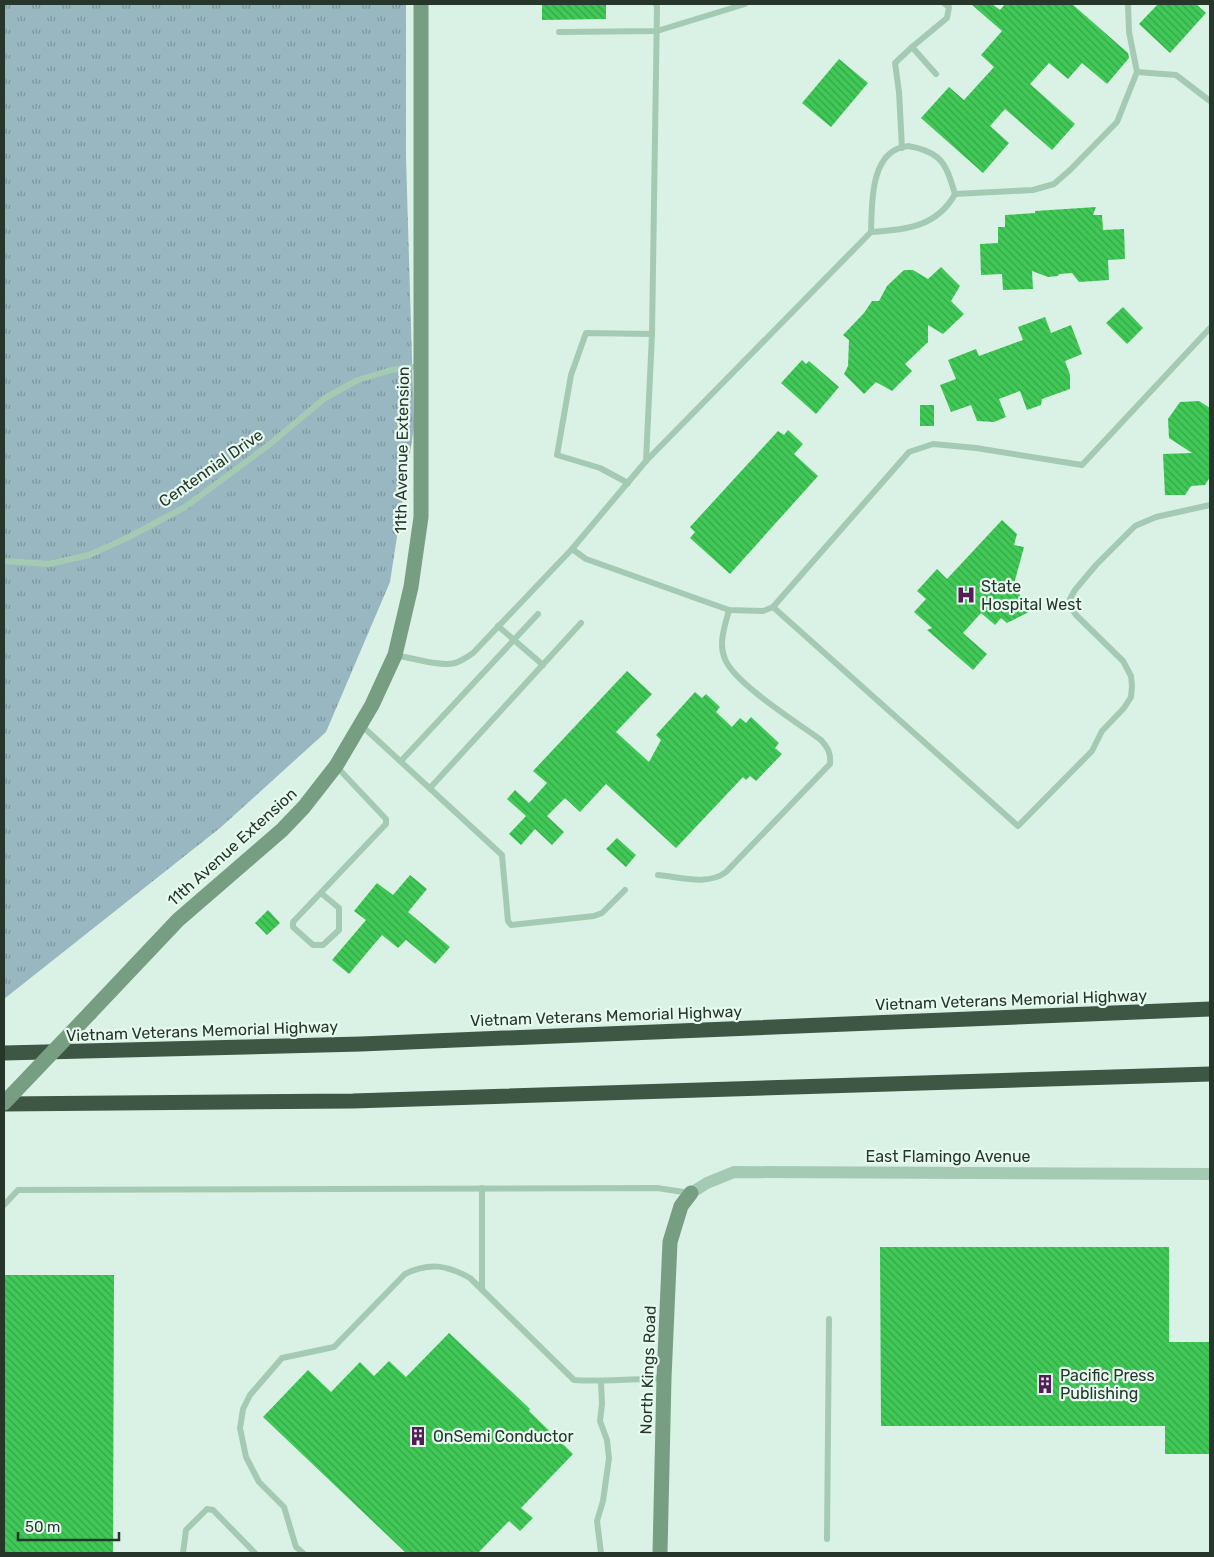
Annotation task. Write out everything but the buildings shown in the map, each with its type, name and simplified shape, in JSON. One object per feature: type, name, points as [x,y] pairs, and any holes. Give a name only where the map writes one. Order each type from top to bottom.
[{"type":"highway","name":"Vietnam Veterans Memorial Highway","points":[[4,1054],[361,1044],[1210,1009]]},
{"type":"highway","points":[[4,1103],[353,1102],[1210,1074]]},
{"type":"street","name":"11th Avenue Extension","points":[[4,1103],[178,920],[282,830],[304,807],[336,766],[361,725],[395,655],[411,587],[421,517],[421,4]]},
{"type":"street","name":"East Flamingo Avenue","points":[[691,1193],[706,1183],[734,1172],[1210,1174]]},
{"type":"street","name":"North Kings Road","points":[[660,1553],[664,1378],[670,1242],[681,1206],[691,1193]]},
{"type":"lane","points":[[646,461],[652,334],[656,4]]},
{"type":"lane","points":[[559,32],[657,31],[745,4]]},
{"type":"lane","points":[[902,148],[899,92],[895,62],[946,18],[949,7],[945,4]]},
{"type":"lane","points":[[955,194],[1033,190],[1054,184],[1117,122],[1137,72],[1129,32],[1128,4]]},
{"type":"lane","points":[[912,47],[936,74]]},
{"type":"lane","points":[[1137,72],[1176,75],[1210,101]]},
{"type":"lane","points":[[395,655],[446,664],[456,663],[472,653],[572,549],[646,461],[871,232],[898,230],[919,225],[950,204],[955,194],[948,170],[938,157],[924,149],[908,146],[896,149],[885,159],[876,176],[872,197],[871,232]]},
{"type":"lane","points":[[572,549],[586,559],[728,610],[764,611],[773,606],[909,452],[933,444],[976,448],[1082,465],[1210,328]]},
{"type":"lane","points":[[628,483],[600,468],[557,455],[571,375],[586,333],[652,334]]},
{"type":"lane","name":"Centennial Drive","points":[[4,561],[49,564],[89,556],[185,507],[270,444],[325,398],[358,380],[391,370],[422,366]]},
{"type":"lane","points":[[773,606],[1018,826],[1092,751],[1102,731],[1124,708],[1131,697],[1131,676],[1123,661],[1076,615],[1070,606],[1070,599],[1075,590],[1107,553],[1135,526],[1156,517],[1210,505]]},
{"type":"lane","points":[[658,875],[706,880],[718,878],[726,872],[830,764],[831,754],[821,740],[754,692],[730,669],[725,659],[722,643],[728,610]]},
{"type":"lane","points":[[401,762],[538,614]]},
{"type":"lane","points":[[430,788],[581,624]]},
{"type":"lane","points":[[498,626],[543,666]]},
{"type":"lane","points":[[361,725],[502,855],[508,920],[511,925],[594,916],[602,913],[625,890]]},
{"type":"lane","points":[[321,893],[339,908],[339,930],[323,945],[314,945],[293,927],[293,922],[387,821],[336,766]]},
{"type":"lane","points":[[482,1188],[482,1288]]},
{"type":"lane","points":[[4,1205],[18,1190],[657,1188],[691,1193]]},
{"type":"lane","points":[[303,1553],[296,1547],[284,1507],[259,1482],[246,1457],[240,1428],[243,1409],[250,1395],[282,1358],[334,1347],[405,1274],[417,1268],[437,1266],[458,1271],[470,1278],[574,1380],[601,1382],[664,1378]]},
{"type":"lane","points":[[827,1539],[829,1319]]},
{"type":"lane","points":[[601,1382],[602,1404],[600,1421],[607,1440],[609,1458],[603,1501],[597,1521],[601,1553]]},
{"type":"lane","points":[[183,1553],[186,1530],[207,1509],[213,1510],[255,1553]]},
{"type":"green space","points":[[4,4],[406,4],[406,157],[414,427],[390,582],[326,732],[220,828],[4,999]]},
{"type":"place","name":"State Hospital West","points":[[966,595]]},
{"type":"place","name":"Pacific Press Publishing","points":[[1045,1384]]},
{"type":"place","name":"OnSemi Conductor","points":[[418,1436]]}]
